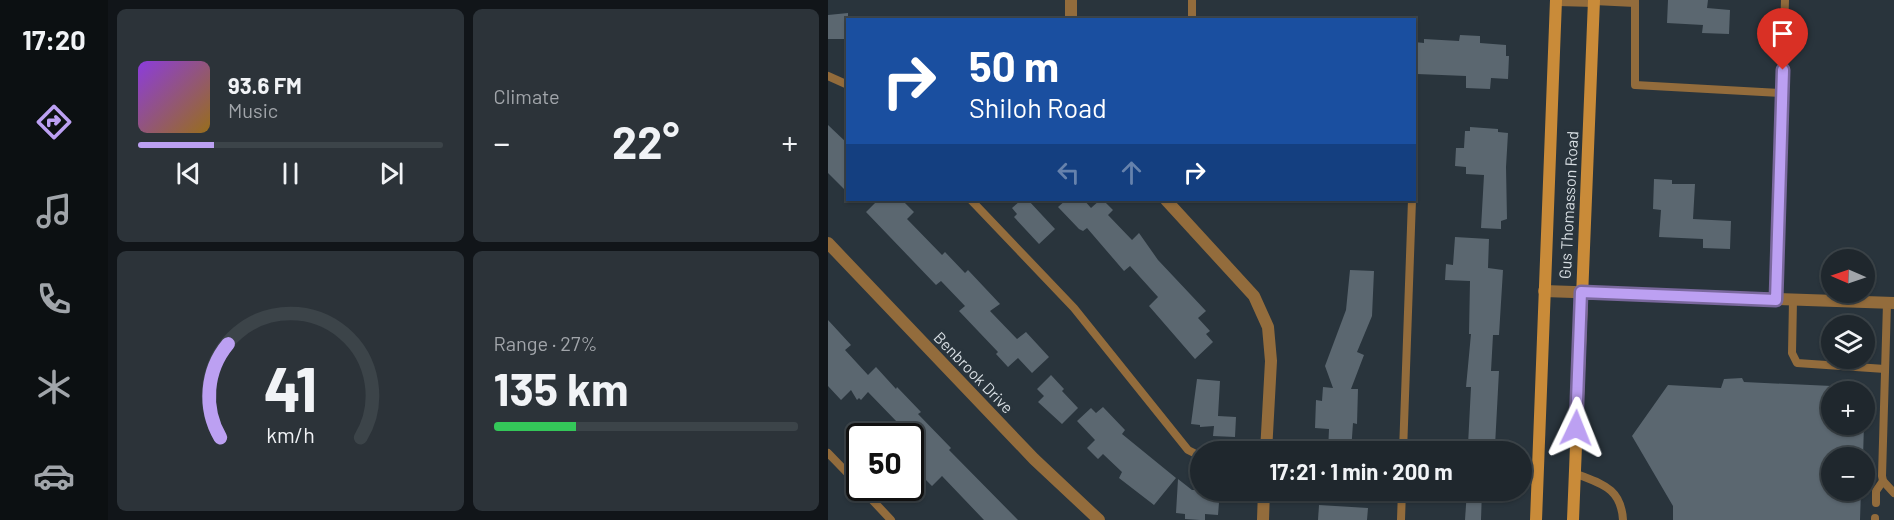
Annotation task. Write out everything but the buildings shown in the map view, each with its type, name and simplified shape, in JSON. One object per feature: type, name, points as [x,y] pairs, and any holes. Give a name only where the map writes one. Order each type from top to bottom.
[{"type":"main road","name":"Gus Thomasson Road","points":[[1536,520],[1557,0]]},
{"type":"main road","name":"Gus Thomasson Road","points":[[1573,520],[1594,1]]},
{"type":"street","points":[[1071,0],[1071,18]]},
{"type":"street","points":[[1557,0],[1594,1]]},
{"type":"street","points":[[1167,201],[1254,296],[1268,327],[1271,361],[1267,441]]},
{"type":"street","name":"Benbrook Drive","points":[[828,243],[1034,459],[1099,520]]},
{"type":"street","points":[[1544,291],[1891,303]]},
{"type":"street","points":[[1263,520],[1264,501]]},
{"type":"lane","points":[[1192,0],[1192,18]]},
{"type":"lane","points":[[1776,300],[1785,0]]},
{"type":"lane","points":[[1594,1],[1635,2],[1635,85],[1782,93]]},
{"type":"lane","points":[[828,76],[846,84]]},
{"type":"lane","points":[[972,201],[1074,308],[1190,451]]},
{"type":"lane","points":[[1403,441],[1412,201]]},
{"type":"lane","points":[[1793,300],[1792,353],[1797,363],[1885,369]]},
{"type":"lane","points":[[1891,303],[1890,338],[1885,369],[1882,476],[1883,481],[1894,493]]},
{"type":"lane","points":[[828,453],[846,472]]},
{"type":"lane","points":[[1574,473],[1608,487],[1622,504],[1623,520]]},
{"type":"lane","points":[[1875,503],[1876,491],[1883,481]]},
{"type":"lane","points":[[873,501],[891,520]]},
{"type":"lane","points":[[1401,520],[1402,501]]},
{"type":"route","points":[[1576,428],[1581,292],[1776,300],[1783,70]]}]
